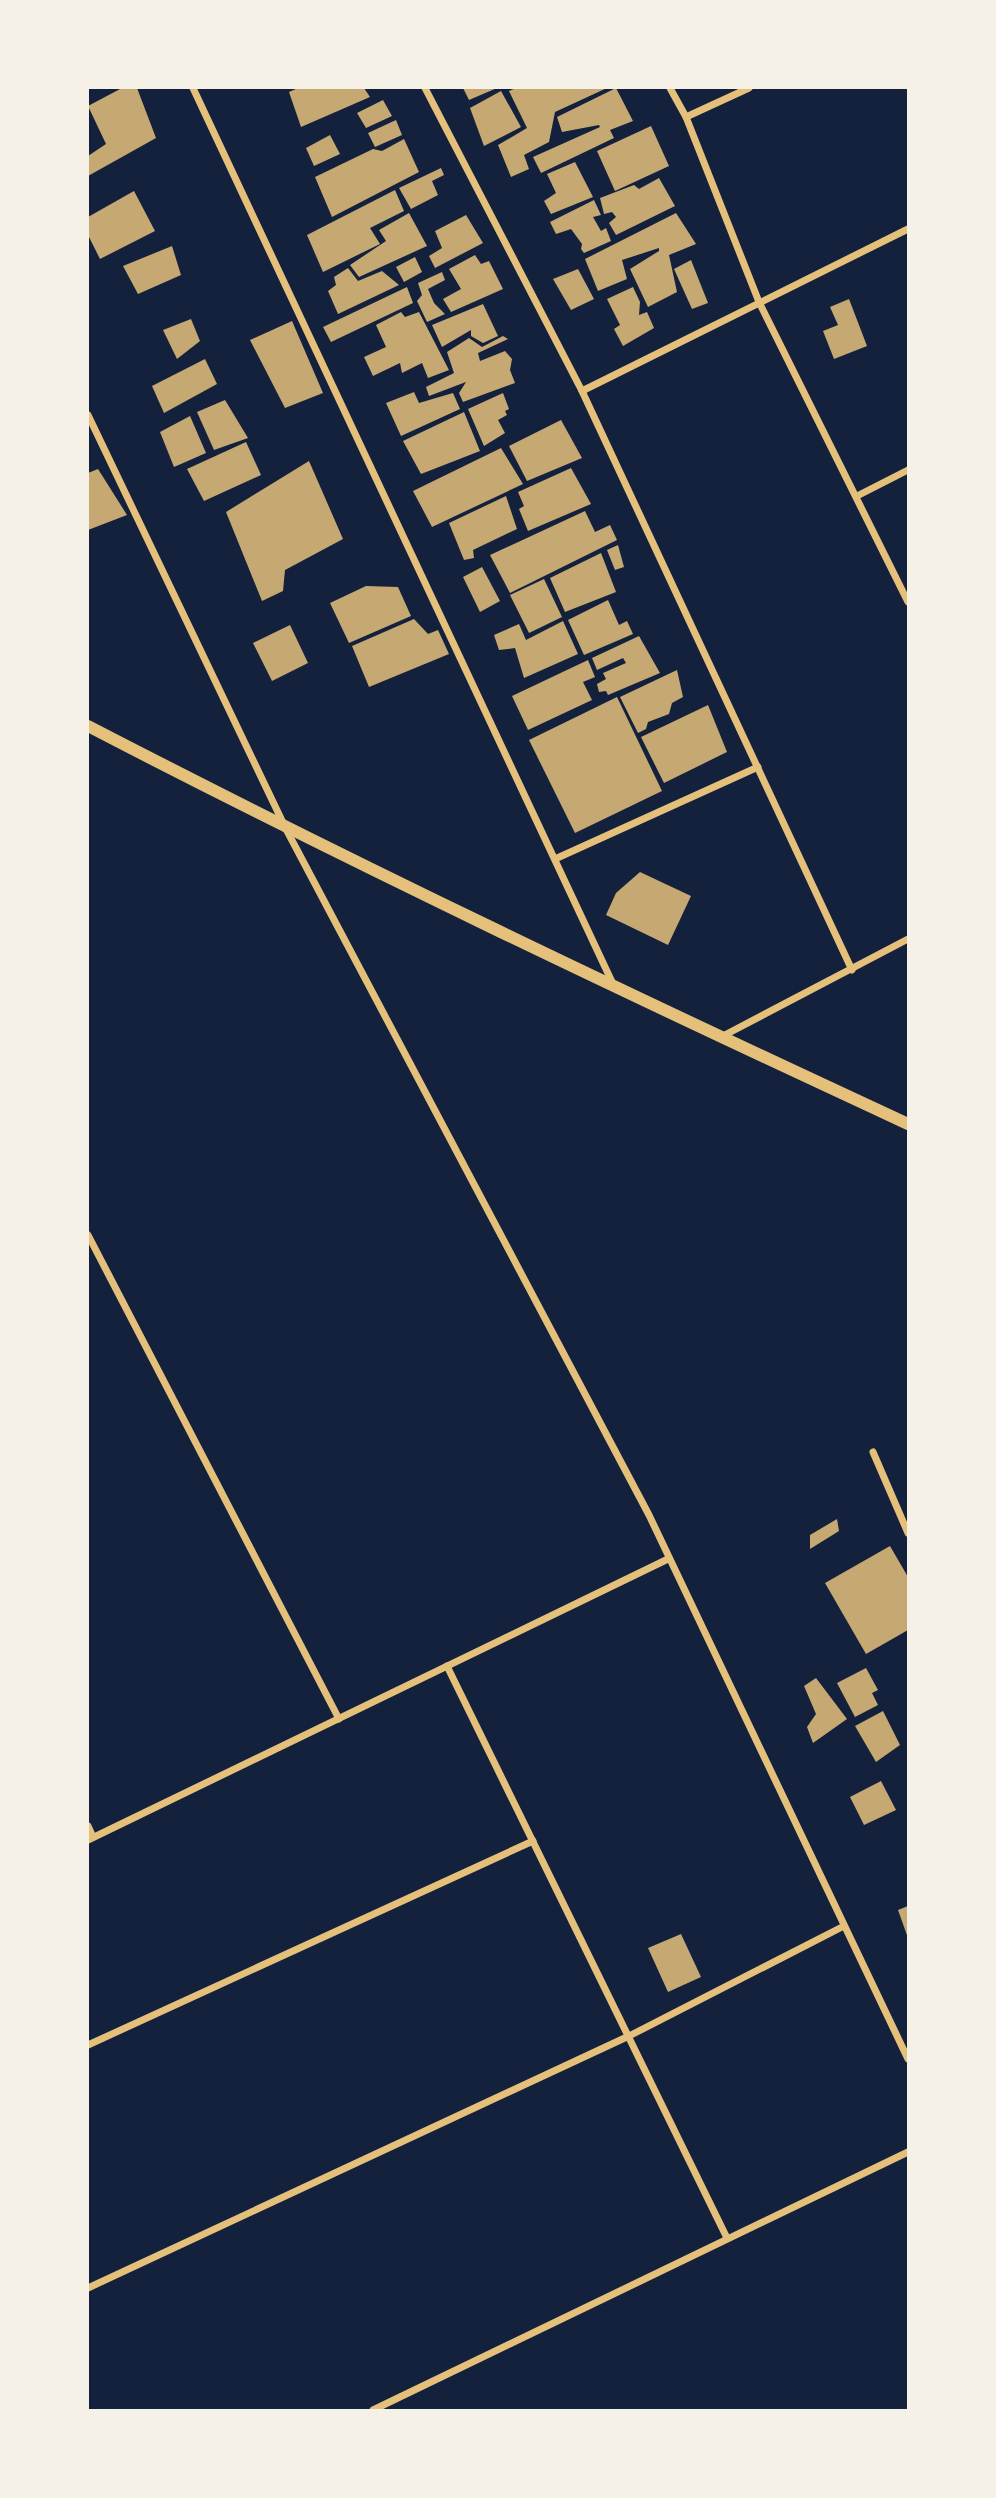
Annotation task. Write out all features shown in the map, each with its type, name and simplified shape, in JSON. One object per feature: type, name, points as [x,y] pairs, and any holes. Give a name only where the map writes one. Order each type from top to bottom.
[{"type":"street","points":[[193,88],[616,990]]},
{"type":"street","points":[[425,88],[582,391],[852,970]]},
{"type":"street","points":[[670,88],[686,117],[759,302],[908,602]]},
{"type":"street","points":[[686,117],[749,88]]},
{"type":"street","points":[[582,391],[908,229]]},
{"type":"street","points":[[88,415],[286,829],[649,1516],[908,2059]]},
{"type":"street","points":[[857,496],[908,470]]},
{"type":"street","points":[[88,726],[286,829],[616,990],[908,1124]]},
{"type":"street","points":[[555,859],[758,767]]},
{"type":"street","points":[[720,1037],[908,939]]},
{"type":"street","points":[[88,1236],[339,1720]]},
{"type":"street","points":[[873,1452],[908,1533]]},
{"type":"street","points":[[88,1826],[90,1839],[668,1559]]},
{"type":"street","points":[[447,1666],[727,2238]]},
{"type":"street","points":[[88,2045],[533,1841]]},
{"type":"street","points":[[88,2288],[629,2036],[844,1926]]},
{"type":"street","points":[[373,2410],[908,2152]]},
{"type":"building","points":[[122,88],[137,88],[156,138],[88,176],[88,156],[106,144],[88,106]]},
{"type":"building","points":[[298,88],[364,88],[370,97],[301,127],[289,92]]},
{"type":"building","points":[[463,88],[497,88],[469,100]]},
{"type":"building","points":[[516,88],[607,88],[555,112],[549,142],[524,155],[529,169],[511,177],[498,145],[527,128],[509,91]]},
{"type":"building","points":[[616,88],[633,121],[610,130],[614,138],[541,173],[533,157],[600,127],[599,125],[562,132],[557,117]]},
{"type":"building","points":[[501,91],[521,127],[484,146],[470,108]]},
{"type":"building","points":[[383,100],[392,116],[366,128],[357,113]]},
{"type":"building","points":[[396,120],[402,135],[375,147],[368,133]]},
{"type":"building","points":[[651,126],[669,166],[615,191],[597,151]]},
{"type":"building","points":[[330,135],[340,154],[314,166],[306,148]]},
{"type":"building","points":[[404,139],[419,172],[332,217],[315,177],[373,149],[382,151]]},
{"type":"building","points":[[575,162],[593,197],[551,214],[544,201],[556,193],[547,174]]},
{"type":"building","points":[[441,168],[444,175],[432,181],[438,195],[411,209],[399,188]]},
{"type":"building","points":[[659,178],[675,206],[616,235],[609,223],[616,217],[612,212],[604,214],[600,198],[634,185],[639,189]]},
{"type":"building","points":[[395,190],[404,211],[370,228],[380,244],[323,272],[307,235]]},
{"type":"building","points":[[134,191],[155,231],[100,259],[88,235],[88,217]]},
{"type":"building","points":[[594,200],[601,215],[593,217],[601,231],[606,228],[611,241],[584,253],[582,244],[571,229],[556,234],[550,222]]},
{"type":"building","points":[[409,213],[427,246],[359,277],[350,265],[386,241],[379,230]]},
{"type":"building","points":[[676,213],[696,244],[669,255],[677,292],[648,307],[630,269],[659,251],[659,248],[622,260],[627,279],[598,291],[585,259]]},
{"type":"building","points":[[466,215],[483,243],[435,268],[429,256],[442,248],[435,231]]},
{"type":"building","points":[[172,246],[181,275],[138,294],[123,266]]},
{"type":"building","points":[[475,255],[481,264],[489,261],[503,289],[451,312],[443,299],[461,289],[449,269]]},
{"type":"building","points":[[415,257],[422,272],[404,282],[396,267]]},
{"type":"building","points":[[691,260],[708,303],[692,309],[674,269]]},
{"type":"building","points":[[348,268],[358,281],[382,271],[399,285],[338,314],[328,291],[336,285],[334,277]]},
{"type":"building","points":[[578,269],[594,299],[571,310],[553,279]]},
{"type":"building","points":[[442,272],[445,280],[428,289],[434,303],[445,314],[427,322],[417,301],[422,295],[418,283]]},
{"type":"building","points":[[407,287],[413,303],[331,342],[323,327]]},
{"type":"building","points":[[633,287],[640,302],[639,315],[647,312],[654,328],[623,346],[614,329],[620,325],[607,299]]},
{"type":"building","points":[[849,299],[867,346],[834,359],[823,331],[838,325],[830,307]]},
{"type":"building","points":[[483,304],[498,336],[483,343],[471,336],[471,330],[442,347],[432,325]]},
{"type":"building","points":[[401,312],[405,317],[419,312],[449,370],[428,378],[422,363],[402,373],[400,363],[373,376],[364,357],[386,347],[376,325]]},
{"type":"building","points":[[191,319],[200,341],[177,359],[163,330]]},
{"type":"building","points":[[292,321],[323,393],[285,408],[250,340]]},
{"type":"building","points":[[503,336],[508,339],[478,353],[480,361],[505,351],[512,359],[510,370],[515,383],[463,402],[459,393],[466,382],[429,396],[426,387],[454,373],[447,352],[469,338],[482,347]]},
{"type":"building","points":[[205,359],[217,384],[164,413],[152,386]]},
{"type":"building","points":[[414,392],[419,403],[453,393],[460,409],[401,436],[386,403]]},
{"type":"building","points":[[503,393],[509,409],[505,411],[507,415],[498,420],[505,433],[484,446],[468,409]]},
{"type":"building","points":[[225,400],[248,438],[214,450],[197,412]]},
{"type":"building","points":[[464,412],[480,451],[421,474],[403,441]]},
{"type":"building","points":[[190,416],[206,453],[174,467],[160,432]]},
{"type":"building","points":[[561,420],[582,458],[527,481],[509,446]]},
{"type":"building","points":[[246,442],[261,475],[204,501],[187,469]]},
{"type":"building","points":[[501,448],[523,484],[432,527],[413,491]]},
{"type":"building","points":[[309,461],[343,539],[285,570],[283,591],[262,601],[226,512]]},
{"type":"building","points":[[571,468],[591,504],[528,531],[519,509],[524,506],[518,492]]},
{"type":"building","points":[[98,469],[127,515],[88,530],[88,473]]},
{"type":"building","points":[[506,496],[517,529],[473,550],[474,558],[464,560],[449,523]]},
{"type":"building","points":[[585,511],[595,532],[610,525],[617,540],[510,593],[490,555]]},
{"type":"building","points":[[618,545],[624,567],[615,570],[607,550]]},
{"type":"building","points":[[601,553],[616,592],[565,612],[550,578]]},
{"type":"building","points":[[482,567],[500,601],[480,612],[463,577]]},
{"type":"building","points":[[544,579],[562,617],[529,633],[510,595]]},
{"type":"building","points":[[366,586],[398,587],[411,616],[349,643],[330,603]]},
{"type":"building","points":[[608,600],[619,625],[627,621],[633,634],[584,655],[568,620]]},
{"type":"building","points":[[414,619],[428,634],[438,630],[449,654],[369,687],[352,646]]},
{"type":"building","points":[[563,621],[578,654],[524,678],[515,648],[499,650],[494,635],[519,624],[526,640]]},
{"type":"building","points":[[290,625],[308,663],[272,681],[253,643]]},
{"type":"building","points":[[639,636],[660,673],[608,695],[606,691],[599,692],[597,684],[606,679],[603,673],[626,663],[623,658],[597,670],[592,658]]},
{"type":"building","points":[[588,660],[595,677],[583,682],[592,700],[528,730],[512,696]]},
{"type":"building","points":[[677,670],[683,697],[672,703],[669,714],[648,722],[646,729],[638,733],[620,697]]},
{"type":"building","points":[[617,697],[662,791],[575,833],[529,740]]},
{"type":"building","points":[[708,705],[727,752],[664,783],[641,737]]},
{"type":"building","points":[[640,872],[691,896],[668,945],[606,915],[616,893]]},
{"type":"building","points":[[837,1519],[839,1531],[810,1549],[810,1535]]},
{"type":"building","points":[[890,1546],[908,1577],[908,1630],[866,1654],[825,1583]]},
{"type":"building","points":[[866,1668],[878,1690],[872,1693],[878,1705],[855,1717],[837,1683]]},
{"type":"building","points":[[816,1678],[847,1719],[813,1743],[807,1727],[816,1714],[804,1686]]},
{"type":"building","points":[[883,1711],[900,1745],[876,1762],[855,1726]]},
{"type":"building","points":[[881,1781],[896,1810],[864,1825],[850,1797]]},
{"type":"building","points":[[908,1906],[908,1938],[898,1910]]},
{"type":"building","points":[[681,1934],[701,1977],[668,1992],[648,1948]]}]
